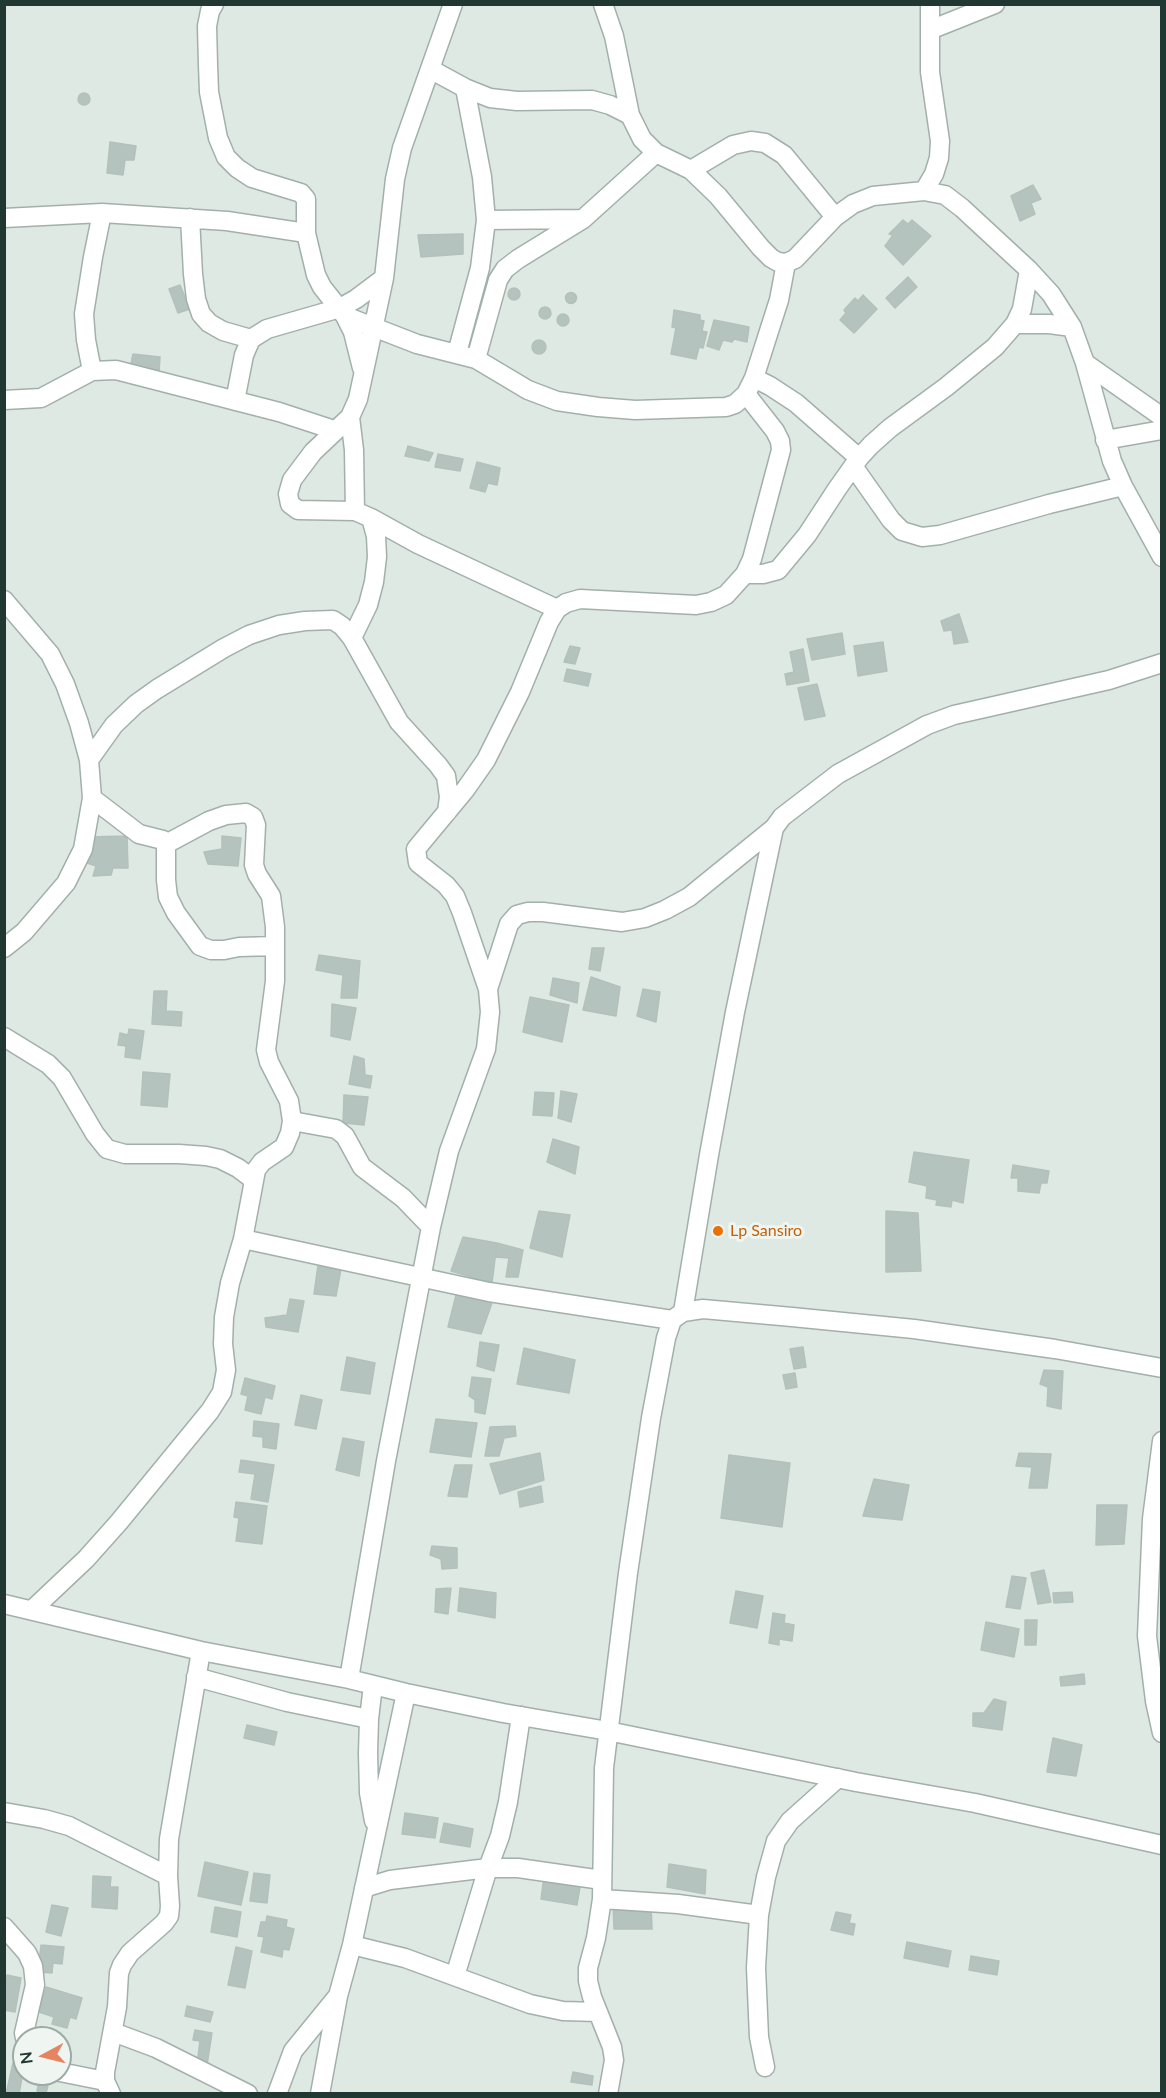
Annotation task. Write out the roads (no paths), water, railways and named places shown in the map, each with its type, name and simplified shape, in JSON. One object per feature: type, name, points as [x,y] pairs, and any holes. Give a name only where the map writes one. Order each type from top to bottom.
[{"type":"street","points":[[214,4],[207,26],[208,65],[211,110],[218,138],[226,157],[237,168],[252,178],[301,193],[306,199],[306,233],[316,275],[322,287],[342,312],[358,350],[362,372]]},
{"type":"street","points":[[453,4],[402,148],[395,179],[384,278],[358,399],[350,417],[334,430],[306,461],[292,480],[288,494],[290,504],[298,510],[363,514],[418,544],[557,609]]},
{"type":"street","points":[[603,4],[614,36],[630,115],[642,139],[656,153],[692,170],[718,196],[761,248],[778,262],[786,263],[795,259],[835,217],[853,204],[873,196],[924,191],[945,195],[1029,270],[1051,294],[1072,327],[1085,363],[1105,440],[1123,486],[1161,557]]},
{"type":"street","points":[[924,191],[934,174],[939,158],[940,141],[930,72],[930,4]]},
{"type":"street","points":[[930,30],[995,4]]},
{"type":"street","points":[[430,69],[465,88],[490,98],[517,101],[592,100],[610,105],[630,115]]},
{"type":"street","points":[[457,353],[480,268],[486,220],[482,177],[465,88]]},
{"type":"street","points":[[692,170],[733,145],[751,141],[765,143],[784,155],[835,217]]},
{"type":"street","points":[[476,359],[498,280],[504,269],[582,219],[656,153]]},
{"type":"street","points":[[4,218],[102,213],[227,221],[306,233]]},
{"type":"street","points":[[93,371],[86,340],[84,314],[88,280],[102,213]]},
{"type":"street","points":[[190,218],[193,274],[196,299],[201,314],[223,331],[251,339]]},
{"type":"street","points":[[486,220],[582,219]]},
{"type":"street","points":[[342,312],[417,344],[476,359],[528,390],[557,400],[598,407],[653,410],[726,407],[735,404],[750,386],[779,300],[786,263]]},
{"type":"street","points":[[745,574],[770,573],[778,570],[807,535],[856,462],[890,428],[946,387],[994,347],[1015,324],[1022,309],[1029,270]]},
{"type":"street","points":[[235,401],[244,355],[251,339],[267,329],[342,312],[384,278]]},
{"type":"street","points":[[1015,324],[1072,327]]},
{"type":"street","points":[[1085,363],[1161,417]]},
{"type":"street","points":[[4,400],[41,398],[93,371],[116,370],[279,412],[334,430]]},
{"type":"street","points":[[750,386],[770,386],[796,403],[856,462],[891,520],[902,531],[922,537],[940,535],[1123,486]]},
{"type":"street","points":[[349,1679],[386,1461],[431,1227],[449,1150],[486,1049],[490,1012],[488,989],[455,896],[446,885],[418,863],[416,849],[465,790],[486,760],[520,692],[549,622],[557,609],[566,603],[580,599],[696,605],[711,602],[726,595],[745,574],[752,559],[781,450],[780,441],[750,386]]},
{"type":"street","points":[[350,417],[363,514],[376,536],[377,557],[368,605],[352,638]]},
{"type":"street","points":[[1105,440],[1161,430]]},
{"type":"street","points":[[4,600],[50,654],[68,694],[89,760],[92,798],[83,849],[66,883],[24,932],[4,948]]},
{"type":"street","points":[[89,760],[114,725],[136,704],[249,635],[279,625],[333,620],[342,626],[352,638],[399,722],[446,776],[449,797],[447,812]]},
{"type":"street","points":[[488,989],[509,924],[517,915],[543,912],[622,922],[645,918],[666,910],[689,897],[774,828],[793,807],[838,774],[927,724],[965,712],[1110,680],[1161,663]]},
{"type":"street","points":[[92,798],[139,834],[163,840],[166,844],[168,897],[176,913],[200,946],[211,950],[275,946]]},
{"type":"street","points":[[32,1610],[86,1559],[210,1411],[222,1392],[226,1370],[223,1344],[224,1317],[230,1282],[243,1239],[256,1170],[262,1162],[284,1146],[290,1133],[292,1121],[289,1101],[269,1062],[266,1050],[275,981],[275,927],[271,896],[254,865],[256,825],[253,817],[246,813],[226,815],[209,821],[166,844]]},
{"type":"street","points":[[608,2094],[614,2060],[610,2040],[598,2013],[588,1980],[588,1968],[596,1938],[602,1899],[604,1768],[608,1731],[651,1418],[666,1338],[678,1316],[731,1033],[774,828]]},
{"type":"street","points":[[4,1037],[48,1064],[62,1078],[95,1134],[107,1149],[125,1154],[206,1156],[220,1159],[238,1168],[254,1180]]},
{"type":"street","points":[[292,1121],[336,1129],[345,1136],[362,1167],[403,1198],[431,1227]]},
{"type":"street","points":[[243,1239],[489,1292],[678,1316],[702,1309],[914,1329],[1055,1349],[1161,1368]]},
{"type":"street","points":[[1161,1441],[1152,1519],[1147,1636],[1161,1733]]},
{"type":"street","points":[[8,1609],[32,1610],[201,1651],[349,1679],[406,1694],[975,1803],[1161,1845]]},
{"type":"street","points":[[72,2076],[108,2087],[105,2072],[117,2007],[118,1973],[130,1953],[169,1916],[169,1839],[201,1651]]},
{"type":"street","points":[[196,1677],[287,1702],[369,1719]]},
{"type":"street","points":[[374,1685],[369,1719],[369,1793],[376,1831]]},
{"type":"street","points":[[320,2094],[338,1996],[352,1945],[406,1694]]},
{"type":"street","points":[[455,1976],[500,1836],[508,1802],[521,1716]]},
{"type":"street","points":[[765,2067],[759,2037],[757,2008],[759,1915],[766,1877],[776,1841],[790,1821],[838,1778]]},
{"type":"street","points":[[4,1812],[69,1826],[168,1876]]},
{"type":"street","points":[[364,1888],[390,1880],[488,1868],[518,1868],[602,1880]]},
{"type":"street","points":[[602,1899],[678,1904],[759,1915]]},
{"type":"street","points":[[4,1927],[27,1953],[33,1966],[35,1985],[27,2026]]},
{"type":"street","points":[[352,1945],[405,1958],[530,2004],[563,2011],[598,2013]]},
{"type":"street","points":[[277,2094],[293,2051],[302,2037],[338,1996]]},
{"type":"street","points":[[113,2032],[166,2053],[248,2094]]},
{"type":"place","name":"Lp Sansiro","points":[[718,1231]]}]
